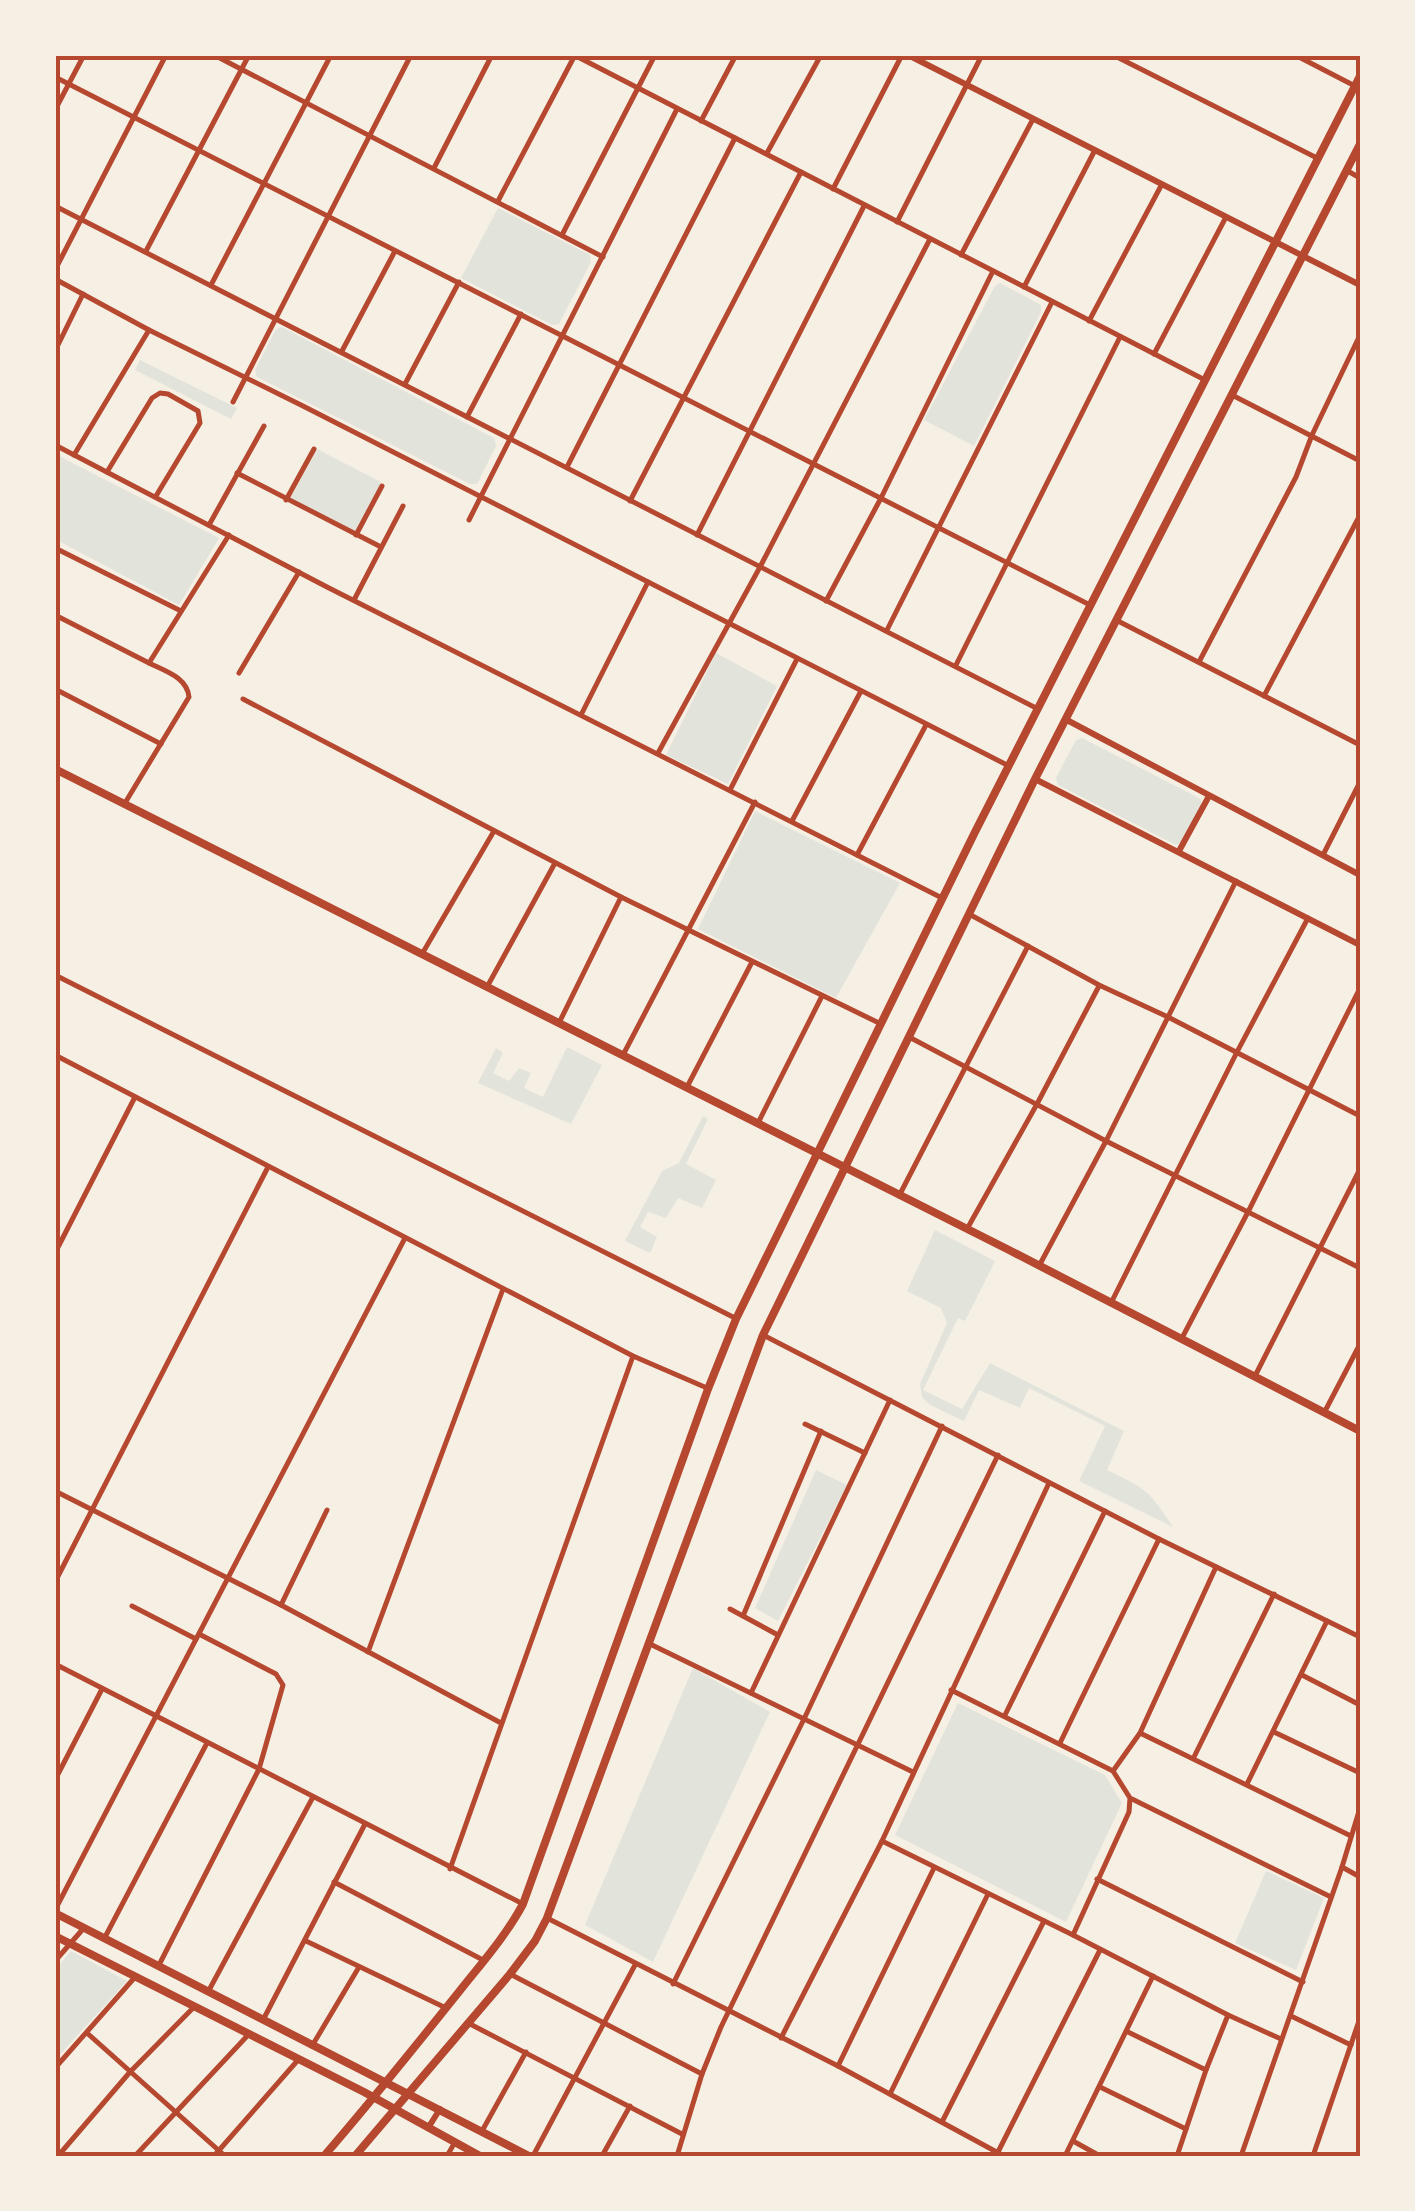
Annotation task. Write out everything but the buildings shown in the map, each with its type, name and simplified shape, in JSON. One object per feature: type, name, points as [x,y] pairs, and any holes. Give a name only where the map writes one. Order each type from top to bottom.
[{"type":"main road","points":[[324,2156],[484,1960],[522,1904],[736,1319],[942,898],[1360,76]]},
{"type":"main road","points":[[354,2156],[510,1974],[547,1918],[763,1335],[1065,719],[1360,144]]},
{"type":"main road","points":[[55,769],[623,1054],[1360,1432]]},
{"type":"main road","points":[[55,1911],[531,2156]]},
{"type":"main road","points":[[55,1936],[480,2156]]},
{"type":"street","points":[[55,110],[84,55]]},
{"type":"street","points":[[55,270],[166,55]]},
{"type":"street","points":[[214,55],[603,257]]},
{"type":"street","points":[[146,252],[249,55]]},
{"type":"street","points":[[211,285],[330,55]]},
{"type":"street","points":[[233,402],[411,55]]},
{"type":"street","points":[[434,168],[492,55]]},
{"type":"street","points":[[498,201],[575,55],[1205,380]]},
{"type":"street","points":[[562,235],[655,55]]},
{"type":"street","points":[[702,121],[736,55]]},
{"type":"street","points":[[767,154],[821,55]]},
{"type":"street","points":[[833,189],[905,55],[1360,285]]},
{"type":"street","points":[[897,222],[982,55]]},
{"type":"street","points":[[1114,55],[1318,158]]},
{"type":"street","points":[[1295,55],[1308,58],[1355,86]]},
{"type":"street","points":[[55,77],[1091,606]]},
{"type":"street","points":[[469,520],[677,108]]},
{"type":"street","points":[[961,255],[1033,119]]},
{"type":"street","points":[[567,467],[735,138]]},
{"type":"street","points":[[1024,287],[1096,150]]},
{"type":"street","points":[[1346,170],[1360,178]]},
{"type":"street","points":[[630,500],[801,172]]},
{"type":"street","points":[[1089,321],[1162,184]]},
{"type":"street","points":[[55,206],[1038,709]]},
{"type":"street","points":[[697,535],[864,206]]},
{"type":"street","points":[[1154,354],[1226,217]]},
{"type":"street","points":[[658,754],[760,567],[930,238]]},
{"type":"street","points":[[342,351],[395,250]]},
{"type":"street","points":[[826,601],[993,271]]},
{"type":"street","points":[[55,279],[1009,766]]},
{"type":"street","points":[[405,384],[459,282]]},
{"type":"street","points":[[55,351],[84,294]]},
{"type":"street","points":[[887,630],[1052,302]]},
{"type":"street","points":[[467,417],[520,314]]},
{"type":"street","points":[[74,455],[149,330]]},
{"type":"street","points":[[1199,662],[1291,488],[1360,335]]},
{"type":"street","points":[[955,666],[1120,336]]},
{"type":"street","points":[[106,472],[152,398],[168,394],[198,411],[200,417],[198,428],[155,496]]},
{"type":"street","points":[[1232,394],[1360,461]]},
{"type":"street","points":[[209,525],[264,426]]},
{"type":"street","points":[[55,446],[942,898]]},
{"type":"street","points":[[286,500],[314,449]]},
{"type":"street","points":[[237,473],[381,547]]},
{"type":"street","points":[[356,535],[382,486]]},
{"type":"street","points":[[354,600],[403,506]]},
{"type":"street","points":[[1264,696],[1360,516]]},
{"type":"street","points":[[149,663],[229,536]]},
{"type":"street","points":[[55,548],[181,611]]},
{"type":"street","points":[[239,673],[300,572]]},
{"type":"street","points":[[582,714],[648,582]]},
{"type":"street","points":[[55,615],[181,679],[189,690],[186,703],[124,803]]},
{"type":"street","points":[[1116,620],[1360,745]]},
{"type":"street","points":[[730,790],[797,659]]},
{"type":"street","points":[[55,689],[161,744]]},
{"type":"street","points":[[792,821],[861,691]]},
{"type":"street","points":[[243,699],[621,898],[881,1024]]},
{"type":"street","points":[[1065,719],[1360,875]]},
{"type":"street","points":[[856,856],[926,725]]},
{"type":"street","points":[[1035,779],[1360,944]]},
{"type":"street","points":[[1322,857],[1360,782]]},
{"type":"street","points":[[1179,851],[1209,796]]},
{"type":"street","points":[[623,1054],[755,802]]},
{"type":"street","points":[[422,954],[494,831]]},
{"type":"street","points":[[487,987],[555,863]]},
{"type":"street","points":[[1039,1266],[1236,881]]},
{"type":"street","points":[[558,1023],[621,898]]},
{"type":"street","points":[[968,914],[1099,985],[1360,1116]]},
{"type":"street","points":[[1111,1303],[1308,918]]},
{"type":"street","points":[[899,1196],[1028,946]]},
{"type":"street","points":[[687,1088],[752,962]]},
{"type":"street","points":[[55,975],[736,1319]]},
{"type":"street","points":[[967,1230],[1099,985]]},
{"type":"street","points":[[1182,1338],[1360,988]]},
{"type":"street","points":[[758,1123],[822,996]]},
{"type":"street","points":[[910,1037],[1106,1141],[1360,1268]]},
{"type":"street","points":[[55,1055],[633,1356],[708,1389]]},
{"type":"street","points":[[55,1253],[135,1096]]},
{"type":"street","points":[[55,1582],[268,1167]]},
{"type":"street","points":[[1255,1376],[1360,1169]]},
{"type":"street","points":[[55,1911],[405,1238]]},
{"type":"street","points":[[368,1652],[503,1289]]},
{"type":"street","points":[[763,1335],[1159,1539],[1360,1637]]},
{"type":"street","points":[[1324,1413],[1360,1344]]},
{"type":"street","points":[[450,1868],[633,1356]]},
{"type":"street","points":[[751,1693],[890,1400]]},
{"type":"street","points":[[805,1424],[865,1453]]},
{"type":"street","points":[[674,1984],[942,1426]]},
{"type":"street","points":[[744,1616],[821,1432]]},
{"type":"street","points":[[677,2156],[702,2074],[728,2011],[998,1455]]},
{"type":"street","points":[[781,2038],[882,1842],[1050,1482]]},
{"type":"street","points":[[55,1491],[281,1605],[501,1723]]},
{"type":"street","points":[[281,1605],[327,1510]]},
{"type":"street","points":[[1004,1716],[1105,1511]]},
{"type":"street","points":[[1060,1743],[1159,1539]]},
{"type":"street","points":[[1113,1771],[1140,1733],[1216,1567]]},
{"type":"street","points":[[1194,1757],[1274,1594]]},
{"type":"street","points":[[132,1606],[276,1674],[282,1681],[259,1769],[158,1967]]},
{"type":"street","points":[[730,1609],[778,1635]]},
{"type":"street","points":[[1246,1785],[1328,1621]]},
{"type":"street","points":[[650,1644],[912,1772]]},
{"type":"street","points":[[55,1664],[522,1904]]},
{"type":"street","points":[[1302,1674],[1360,1704]]},
{"type":"street","points":[[55,1780],[102,1688]]},
{"type":"street","points":[[951,1690],[1113,1771],[1130,1798],[1331,1897]]},
{"type":"street","points":[[1274,1732],[1360,1773]]},
{"type":"street","points":[[1140,1733],[1351,1836]]},
{"type":"street","points":[[104,1939],[208,1743]]},
{"type":"street","points":[[208,1992],[312,1796]]},
{"type":"street","points":[[1073,1934],[1129,1812],[1130,1798]]},
{"type":"street","points":[[1241,2156],[1360,1808]]},
{"type":"street","points":[[263,2020],[364,1824]]},
{"type":"street","points":[[882,1842],[1280,2039]]},
{"type":"street","points":[[1342,1867],[1360,1876]]},
{"type":"street","points":[[838,2066],[934,1868]]},
{"type":"street","points":[[1097,1879],[1302,1982]]},
{"type":"street","points":[[334,1882],[484,1960]]},
{"type":"street","points":[[890,2094],[988,1894]]},
{"type":"street","points":[[547,1918],[838,2066],[1000,2155],[1100,1950]]},
{"type":"street","points":[[942,2122],[1044,1921]]},
{"type":"street","points":[[55,1961],[84,1928]]},
{"type":"street","points":[[306,1941],[446,2008]]},
{"type":"street","points":[[531,2156],[636,1965]]},
{"type":"street","points":[[312,2046],[360,1966]]},
{"type":"street","points":[[510,1974],[702,2074]]},
{"type":"street","points":[[55,2068],[136,1976]]},
{"type":"street","points":[[1065,2156],[1154,1976]]},
{"type":"street","points":[[58,2156],[130,2072],[194,2006]]},
{"type":"street","points":[[1177,2156],[1228,2015]]},
{"type":"street","points":[[1290,2016],[1351,2045]]},
{"type":"street","points":[[1313,2156],[1360,2018]]},
{"type":"street","points":[[467,2022],[683,2134]]},
{"type":"street","points":[[87,2032],[216,2153],[226,2156]]},
{"type":"street","points":[[1128,2032],[1206,2070]]},
{"type":"street","points":[[135,2156],[250,2034]]},
{"type":"street","points":[[482,2131],[526,2052]]},
{"type":"street","points":[[216,2153],[298,2060]]},
{"type":"street","points":[[1100,2087],[1186,2129]]},
{"type":"street","points":[[602,2156],[630,2106]]},
{"type":"street","points":[[428,2128],[440,2109]]},
{"type":"street","points":[[1073,2141],[1100,2156]]},
{"type":"street","points":[[447,2156],[455,2142]]},
{"type":"shaded area","points":[[498,208],[590,255],[591,262],[559,324],[552,325],[461,278]]},
{"type":"shaded area","points":[[1000,283],[1041,305],[1041,312],[974,446],[924,420]]},
{"type":"shaded area","points":[[282,327],[494,438],[496,446],[477,484],[470,484],[257,377],[255,370],[276,329]]},
{"type":"shaded area","points":[[140,360],[237,408],[231,419],[135,370]]},
{"type":"shaded area","points":[[317,449],[381,482],[354,535],[289,501]]},
{"type":"shaded area","points":[[55,454],[219,538],[179,605],[55,539]]},
{"type":"shaded area","points":[[716,653],[777,686],[728,784],[666,755]]},
{"type":"shaded area","points":[[1082,738],[1201,799],[1180,843],[1176,845],[1058,785],[1056,778],[1076,740]]},
{"type":"shaded area","points":[[755,811],[900,883],[836,998],[698,929]]},
{"type":"shaded area","points":[[567,1047],[602,1065],[571,1124],[478,1083],[496,1048],[503,1053],[493,1073],[509,1081],[519,1068],[531,1073],[524,1088],[543,1097]]},
{"type":"shaded area","points":[[703,1116],[708,1119],[686,1164],[716,1180],[702,1208],[678,1198],[666,1218],[648,1212],[640,1227],[657,1237],[650,1253],[625,1241],[662,1171],[679,1163]]},
{"type":"shaded area","points":[[935,1230],[995,1261],[965,1321],[958,1318],[923,1390],[962,1409],[990,1363],[1124,1431],[1107,1470],[1146,1492],[1173,1527],[1079,1481],[1105,1426],[1029,1388],[1020,1408],[979,1390],[964,1421],[922,1397],[920,1384],[947,1323],[941,1308],[907,1291]]},
{"type":"shaded area","points":[[816,1470],[847,1485],[778,1621],[755,1608]]},
{"type":"shaded area","points":[[693,1668],[770,1712],[653,1962],[585,1925]]},
{"type":"shaded area","points":[[958,1703],[1105,1775],[1122,1803],[1066,1922],[895,1835]]},
{"type":"shaded area","points":[[1266,1871],[1324,1898],[1296,1970],[1235,1943]]},
{"type":"shaded area","points":[[71,1951],[127,1981],[55,2060],[55,1970]]}]
